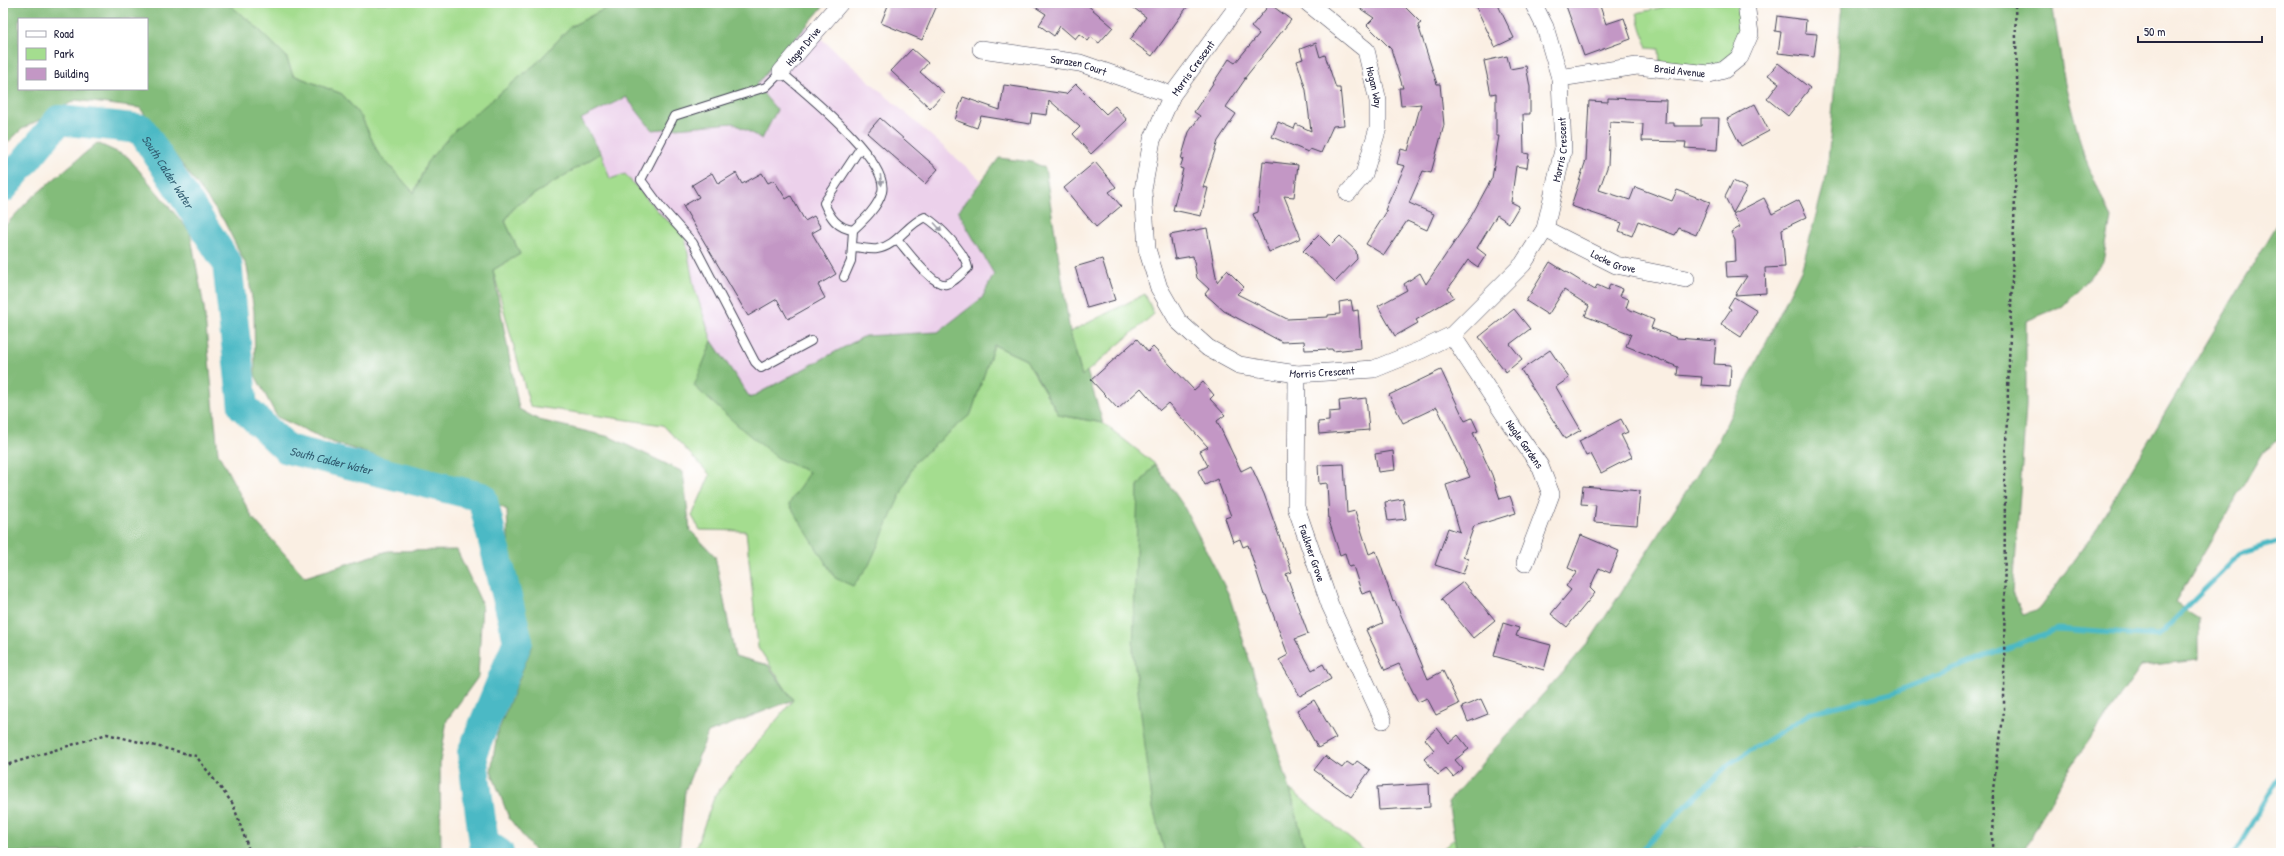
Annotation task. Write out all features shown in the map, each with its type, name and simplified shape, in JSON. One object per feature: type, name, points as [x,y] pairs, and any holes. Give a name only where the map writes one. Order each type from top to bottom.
[{"type":"street","name":"Hagen Drive","points":[[781,72],[840,3]]},
{"type":"street","name":"Morris Crescent","points":[[1240,3],[1172,95],[1152,140],[1143,190],[1147,249],[1159,288],[1178,321],[1208,348],[1239,365],[1297,374],[1374,369],[1421,350],[1452,335],[1523,264],[1545,229],[1563,150],[1560,78],[1545,27],[1533,3]]},
{"type":"street","name":"Hogan Way","points":[[1308,3],[1366,50],[1378,102],[1378,128],[1364,174],[1348,193]]},
{"type":"street","name":"Braid Avenue","points":[[1560,78],[1637,66],[1709,74],[1724,70],[1740,57],[1750,34],[1746,3]]},
{"type":"street","name":"Sarazen Court","points":[[981,49],[1080,63],[1172,95]]},
{"type":"street","name":"Locke Grove","points":[[1545,229],[1616,265],[1686,280]]},
{"type":"street","name":"Nagle Gardens","points":[[1452,335],[1540,466],[1551,494],[1524,563]]},
{"type":"street","name":"Faulkner Grove","points":[[1297,374],[1296,507],[1330,605],[1383,720]]},
{"type":"lane","points":[[811,341],[761,368],[755,362],[693,243],[661,208],[641,180],[674,116],[766,87],[781,72],[842,126],[861,147],[880,173],[882,191],[875,207],[853,230],[851,261],[844,277]]},
{"type":"lane","points":[[853,230],[842,229],[828,215],[824,203],[861,147]]},
{"type":"lane","points":[[852,247],[877,249],[897,239],[918,220],[925,217],[934,222],[966,259],[968,268],[952,282],[944,285],[934,282],[897,239]]},
{"type":"path","points":[[1992,853],[1993,789],[2004,711],[2005,472],[2018,114],[2015,3]]},
{"type":"path","points":[[3,766],[107,734],[196,756],[234,804],[250,853]]},
{"type":"shaded area","points":[[807,26],[981,180],[958,212],[994,274],[982,298],[938,332],[865,336],[750,398],[712,341],[694,287],[684,232],[663,220],[610,179],[601,153],[581,119],[626,97],[652,129],[734,123],[762,138],[755,85]]},
{"type":"green space","points":[[3,3],[227,3],[252,23],[286,56],[293,75],[342,94],[362,118],[378,153],[414,193],[427,162],[455,130],[538,62],[570,27],[616,3],[826,3],[756,85],[777,110],[762,139],[733,123],[652,130],[626,97],[581,119],[601,153],[515,206],[505,221],[520,254],[493,270],[519,409],[539,420],[610,437],[683,472],[690,530],[715,556],[735,656],[768,665],[793,700],[708,733],[685,791],[679,853],[536,853],[509,818],[491,771],[497,734],[532,646],[509,563],[507,510],[454,480],[331,442],[277,417],[255,375],[254,311],[247,267],[224,221],[140,108],[76,100],[22,129],[3,147]]},
{"type":"green space","points":[[227,3],[616,3],[570,27],[538,62],[501,93],[427,162],[414,193],[378,153],[362,118],[342,94],[293,75],[286,56],[252,23]]},
{"type":"green space","points":[[1681,3],[1744,3],[1745,30],[1737,51],[1723,64],[1708,69],[1660,64],[1659,49],[1647,48],[1637,13]]},
{"type":"green space","points":[[1842,3],[2052,3],[2065,84],[2084,155],[2111,219],[2103,262],[2063,306],[2026,321],[2026,406],[2013,593],[2023,614],[2039,609],[2094,532],[2281,218],[2281,438],[2262,453],[2175,603],[2199,618],[2199,660],[2141,666],[2067,772],[2022,853],[1459,853],[1456,848],[1448,802],[1589,642],[1717,443],[1802,268],[1827,173]]},
{"type":"green space","points":[[97,143],[128,157],[190,232],[204,307],[218,453],[252,517],[305,577],[388,551],[457,550],[482,604],[478,677],[447,720],[440,762],[441,853],[3,853],[3,228],[28,201]]},
{"type":"green space","points":[[601,153],[610,179],[625,174],[664,218],[684,232],[694,287],[712,341],[750,398],[865,336],[971,413],[994,345],[1026,360],[1059,415],[1103,423],[1155,464],[1138,486],[1153,808],[1165,853],[694,853],[715,795],[793,700],[758,647],[746,531],[700,530],[692,516],[710,475],[663,425],[530,406],[493,270],[520,254],[505,221],[515,206]]},
{"type":"green space","points":[[999,158],[1032,162],[1045,168],[1070,332],[1082,376],[1087,371],[1103,423],[1059,415],[1026,360],[994,345],[971,414],[915,462],[869,565],[853,586],[835,578],[789,504],[809,472],[779,459],[743,430],[694,386],[712,341],[750,398],[865,336],[938,332],[982,298],[994,274],[958,212]]},
{"type":"green space","points":[[1145,294],[1154,314],[1082,376],[1070,332]]},
{"type":"green space","points":[[1155,464],[1183,505],[1229,595],[1290,789],[1306,853],[1165,853],[1153,808],[1133,652],[1138,486]]},
{"type":"green space","points":[[1290,789],[1367,853],[1306,853]]},
{"type":"green space","points":[[1454,839],[1463,853],[1438,853]]},
{"type":"building","points":[[889,3],[938,3],[922,40],[881,23]]},
{"type":"building","points":[[1029,3],[1085,3],[1113,27],[1099,43],[1091,37],[1088,41],[1079,34],[1075,39],[1060,26],[1054,36],[1039,25],[1046,14]]},
{"type":"building","points":[[1127,3],[1190,3],[1152,56],[1130,40],[1146,17]]},
{"type":"building","points":[[1352,3],[1401,3],[1421,23],[1418,25],[1437,84],[1440,84],[1444,125],[1431,173],[1423,171],[1409,203],[1434,214],[1427,230],[1407,221],[1384,255],[1366,244],[1387,211],[1385,210],[1405,166],[1397,164],[1401,149],[1408,151],[1421,104],[1401,106],[1399,88],[1403,88],[1391,49],[1367,25],[1374,18]]},
{"type":"building","points":[[1474,3],[1497,3],[1514,38],[1495,47]]},
{"type":"building","points":[[1565,3],[1599,3],[1606,24],[1624,18],[1631,39],[1584,56]]},
{"type":"building","points":[[1270,4],[1291,20],[1244,79],[1246,78],[1226,107],[1236,114],[1218,141],[1203,187],[1208,188],[1201,216],[1173,210],[1183,169],[1180,168],[1183,159],[1181,159],[1189,132],[1200,116],[1194,112],[1229,59],[1235,63],[1259,34],[1251,27]]},
{"type":"building","points":[[1777,16],[1806,20],[1805,33],[1817,34],[1814,57],[1778,53],[1781,32],[1775,31]]},
{"type":"building","points":[[1316,43],[1320,57],[1325,55],[1336,88],[1340,88],[1344,125],[1333,126],[1321,153],[1310,149],[1308,152],[1272,137],[1278,122],[1294,129],[1296,124],[1311,131],[1306,90],[1297,61],[1303,59],[1300,49]]},
{"type":"building","points":[[912,49],[928,63],[920,72],[944,93],[930,108],[891,71]]},
{"type":"building","points":[[1507,56],[1510,69],[1526,66],[1530,87],[1530,114],[1523,114],[1524,153],[1529,154],[1527,168],[1516,166],[1511,202],[1519,206],[1509,223],[1497,215],[1477,248],[1486,255],[1478,267],[1468,260],[1448,289],[1454,297],[1416,320],[1418,323],[1395,336],[1378,306],[1407,290],[1404,284],[1420,273],[1426,284],[1468,222],[1492,178],[1499,136],[1496,136],[1496,93],[1491,94],[1484,61]]},
{"type":"building","points":[[1778,63],[1810,88],[1788,116],[1767,99],[1779,83],[1768,75]]},
{"type":"building","points":[[1076,84],[1106,114],[1115,106],[1127,120],[1091,154],[1073,134],[1080,127],[1049,100],[1047,115],[1032,113],[1030,124],[981,116],[977,128],[955,120],[963,97],[1000,110],[1004,85],[1066,94]]},
{"type":"building","points":[[1608,98],[1666,100],[1665,123],[1674,123],[1674,126],[1701,126],[1701,118],[1719,118],[1717,150],[1685,148],[1686,142],[1642,141],[1643,124],[1610,122],[1608,165],[1599,190],[1630,200],[1635,187],[1672,201],[1677,190],[1710,202],[1696,235],[1679,228],[1675,235],[1638,221],[1632,236],[1619,231],[1622,223],[1571,206],[1586,160],[1589,101],[1608,102]]},
{"type":"building","points":[[1755,104],[1769,131],[1741,146],[1727,119]]},
{"type":"building","points":[[880,118],[938,169],[925,184],[867,133]]},
{"type":"building","points":[[1263,161],[1298,165],[1294,197],[1284,196],[1301,238],[1269,252],[1253,214],[1258,212]]},
{"type":"building","points":[[1095,162],[1116,187],[1109,192],[1121,206],[1096,227],[1064,188]]},
{"type":"building","points":[[712,173],[718,184],[736,173],[742,184],[762,173],[768,183],[774,180],[786,199],[791,196],[805,221],[814,216],[821,228],[812,233],[836,274],[818,285],[825,298],[788,319],[777,299],[748,316],[683,206],[699,197],[692,185]]},
{"type":"building","points":[[1733,181],[1747,188],[1733,213],[1725,197]]},
{"type":"building","points":[[1764,198],[1772,214],[1799,200],[1807,217],[1782,229],[1785,267],[1765,268],[1766,293],[1735,295],[1747,276],[1727,277],[1726,262],[1736,261],[1735,240],[1731,232],[1740,227],[1733,214]]},
{"type":"building","points":[[1207,228],[1217,282],[1227,270],[1244,287],[1237,294],[1287,319],[1328,317],[1328,315],[1340,314],[1339,302],[1351,300],[1353,311],[1358,310],[1361,348],[1333,351],[1332,349],[1305,350],[1304,341],[1282,342],[1224,311],[1205,294],[1209,289],[1197,278],[1193,256],[1175,259],[1170,235]]},
{"type":"building","points":[[1319,235],[1330,246],[1340,236],[1356,251],[1357,259],[1335,282],[1303,251]]},
{"type":"building","points":[[1102,259],[1115,300],[1087,308],[1075,267]]},
{"type":"building","points":[[1550,262],[1595,290],[1597,285],[1608,290],[1610,284],[1623,289],[1620,296],[1629,299],[1626,308],[1654,320],[1651,328],[1677,338],[1716,341],[1714,364],[1731,365],[1730,387],[1701,385],[1702,377],[1677,375],[1678,367],[1626,346],[1631,334],[1585,316],[1589,306],[1564,290],[1548,315],[1526,301]]},
{"type":"building","points":[[1734,297],[1757,311],[1741,337],[1721,324],[1731,309],[1728,307]]},
{"type":"building","points":[[1514,309],[1530,329],[1510,344],[1522,359],[1506,372],[1479,337]]},
{"type":"building","points":[[1137,339],[1148,352],[1153,347],[1194,390],[1203,382],[1214,395],[1210,399],[1225,415],[1217,421],[1241,471],[1251,466],[1264,494],[1292,572],[1286,574],[1308,634],[1295,639],[1312,670],[1323,664],[1331,679],[1300,696],[1279,660],[1288,655],[1266,595],[1264,595],[1248,545],[1243,547],[1240,539],[1233,542],[1225,518],[1231,516],[1217,479],[1205,485],[1198,471],[1208,466],[1200,451],[1208,447],[1168,403],[1160,410],[1141,388],[1118,409],[1091,380]]},
{"type":"building","points":[[1550,350],[1569,378],[1556,387],[1581,430],[1565,439],[1521,370]]},
{"type":"building","points":[[1441,370],[1465,421],[1472,418],[1478,431],[1473,433],[1492,475],[1500,499],[1510,496],[1516,513],[1474,526],[1463,557],[1468,559],[1463,574],[1435,565],[1448,528],[1460,532],[1446,485],[1470,477],[1437,407],[1403,423],[1389,395]]},
{"type":"building","points":[[1366,398],[1369,430],[1319,434],[1318,422],[1329,421],[1329,412],[1340,411],[1339,401]]},
{"type":"building","points":[[1621,419],[1628,432],[1621,435],[1632,457],[1601,473],[1591,454],[1586,456],[1579,441]]},
{"type":"building","points":[[1393,451],[1395,470],[1378,472],[1375,454]]},
{"type":"building","points":[[1344,464],[1347,513],[1355,511],[1369,554],[1376,551],[1393,602],[1395,601],[1428,679],[1443,671],[1459,704],[1436,715],[1427,698],[1418,702],[1399,664],[1385,670],[1366,630],[1383,623],[1371,591],[1362,594],[1353,566],[1349,567],[1345,553],[1340,555],[1329,521],[1327,483],[1319,484],[1318,465]]},
{"type":"building","points":[[1583,486],[1640,491],[1637,525],[1594,522],[1596,505],[1581,504]]},
{"type":"building","points":[[1403,499],[1406,519],[1388,521],[1385,502]]},
{"type":"building","points":[[1581,535],[1619,551],[1610,573],[1599,568],[1590,588],[1595,593],[1567,627],[1551,614],[1571,590],[1566,586],[1577,572],[1568,568]]},
{"type":"building","points":[[1463,582],[1495,620],[1473,638],[1441,599]]},
{"type":"building","points":[[1503,623],[1519,628],[1516,636],[1551,645],[1544,670],[1494,656]]},
{"type":"building","points":[[1481,699],[1488,714],[1468,722],[1462,707]]},
{"type":"building","points":[[1314,700],[1336,738],[1318,748],[1297,710]]},
{"type":"building","points":[[1437,728],[1449,743],[1458,735],[1469,749],[1455,760],[1463,769],[1453,777],[1446,769],[1438,775],[1424,759],[1434,750],[1425,739]]},
{"type":"building","points":[[1325,756],[1342,768],[1347,762],[1353,766],[1357,761],[1370,770],[1351,797],[1314,770]]},
{"type":"building","points":[[1429,784],[1430,807],[1379,810],[1377,787]]},
{"type":"waterway","name":"South Calder Water","points":[[3,188],[59,120],[141,129],[227,263],[243,407],[287,449],[482,497],[518,641],[472,753],[484,843],[499,853]]},
{"type":"waterway","points":[[1638,853],[1729,764],[1812,712],[1892,693],[2057,629],[2158,636],[2241,553],[2281,541]]},
{"type":"waterway","points":[[2234,853],[2281,774]]}]
